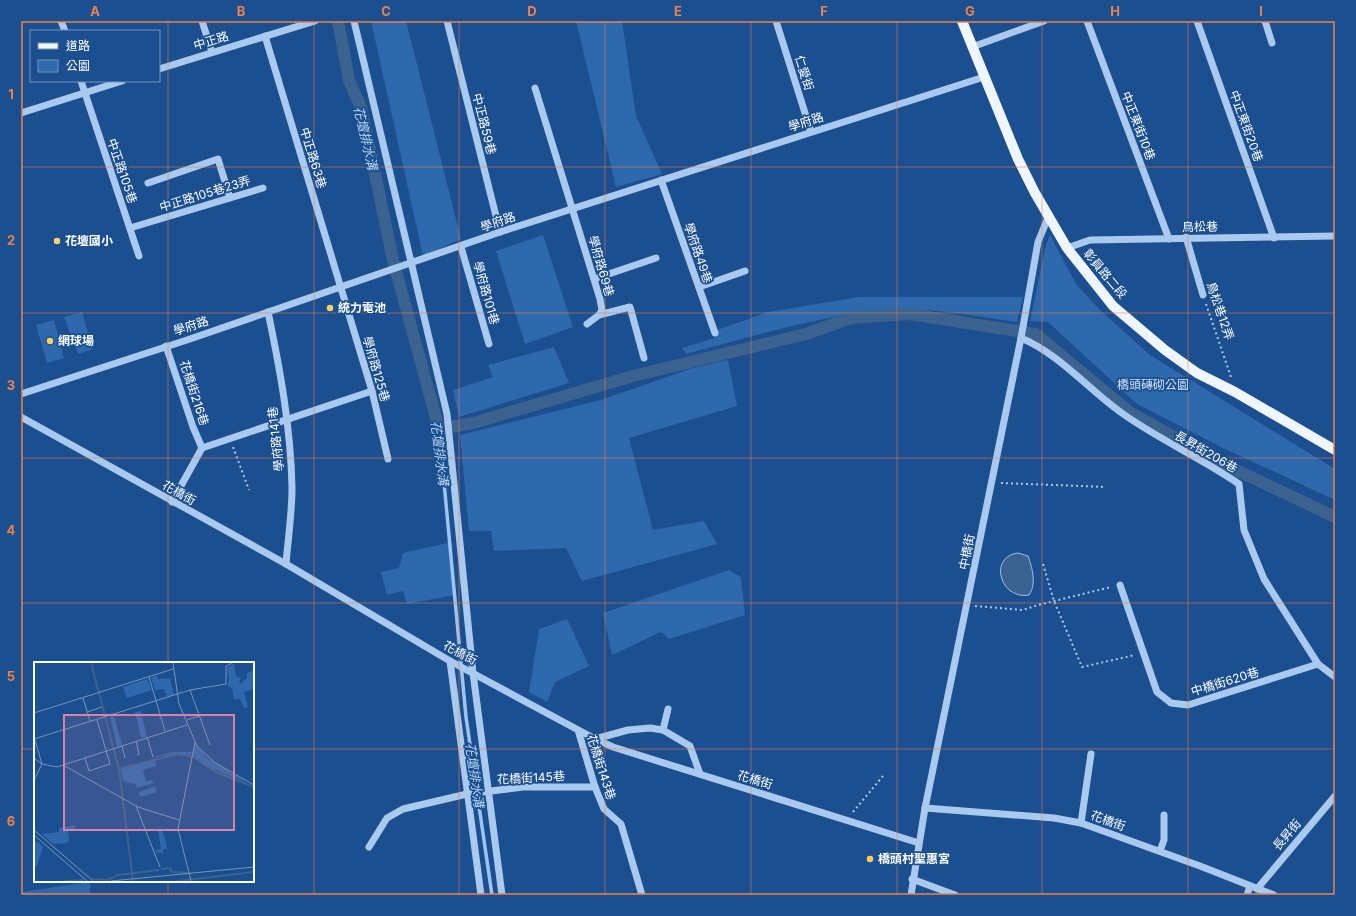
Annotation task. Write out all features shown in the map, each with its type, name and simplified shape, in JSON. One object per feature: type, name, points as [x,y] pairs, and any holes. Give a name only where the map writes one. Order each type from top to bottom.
[{"type":"main road","name":"彰員路二段","points":[[962,21],[1018,159],[1067,248],[1113,306],[1165,350],[1197,373],[1235,392],[1335,450]]},
{"type":"street","points":[[202,21],[212,52]]},
{"type":"street","name":"中正路","points":[[160,69],[315,21]]},
{"type":"street","points":[[354,21],[447,414],[473,672],[502,895]]},
{"type":"street","name":"中正路59巷","points":[[447,21],[500,232]]},
{"type":"street","name":"仁愛街","points":[[776,21],[811,132]]},
{"type":"street","points":[[972,47],[1044,21]]},
{"type":"street","name":"中正東街10巷","points":[[1087,21],[1168,239]]},
{"type":"street","name":"中正東街20巷","points":[[1197,21],[1274,238]]},
{"type":"street","points":[[1264,21],[1272,44]]},
{"type":"street","name":"中正路63巷","points":[[265,36],[341,286]]},
{"type":"street","name":"學府路","points":[[21,394],[268,312],[388,270],[461,247],[500,232],[984,77]]},
{"type":"street","name":"中正路105巷","points":[[81,82],[139,256]]},
{"type":"street","points":[[21,113],[119,82]]},
{"type":"street","name":"學府路69巷","points":[[535,88],[594,279],[602,310],[599,315],[587,324]]},
{"type":"street","points":[[148,183],[218,159],[230,198]]},
{"type":"street","name":"學府路49巷","points":[[661,180],[714,333]]},
{"type":"street","name":"中正路105巷23弄","points":[[130,228],[263,188]]},
{"type":"street","name":"中橋街","points":[[911,895],[912,879],[925,808],[1022,338],[1038,242],[1049,215]]},
{"type":"street","name":"鳥松巷","points":[[1067,248],[1090,240],[1168,239],[1186,237],[1274,238],[1335,236]]},
{"type":"street","name":"鳥松巷12弄","points":[[1186,237],[1203,295]]},
{"type":"street","name":"學府路101巷","points":[[461,247],[489,344]]},
{"type":"street","points":[[594,279],[656,258]]},
{"type":"street","points":[[699,287],[745,271]]},
{"type":"street","name":"學府路125巷","points":[[341,286],[372,390],[388,459]]},
{"type":"street","points":[[599,315],[630,307],[644,358]]},
{"type":"street","name":"學府路141巷","points":[[268,312],[276,347],[286,421],[292,488],[286,564]]},
{"type":"street","name":"長昇街206巷","points":[[1022,338],[1040,346],[1119,411],[1162,440],[1239,484],[1244,530],[1264,579],[1318,664],[1335,677]]},
{"type":"street","name":"花橋街216巷","points":[[166,346],[193,427],[202,448]]},
{"type":"street","points":[[172,502],[202,448],[286,421],[372,390]]},
{"type":"street","name":"花橋街","points":[[21,417],[286,564],[450,661],[473,672],[595,739],[613,747],[919,843]]},
{"type":"street","name":"中橋街620巷","points":[[1120,585],[1157,692],[1171,703],[1188,705],[1318,664]]},
{"type":"street","points":[[450,661],[481,895]]},
{"type":"street","points":[[663,730],[668,709]]},
{"type":"street","points":[[595,739],[628,730],[650,728],[663,730],[690,746],[700,774]]},
{"type":"street","name":"花橋街143巷","points":[[578,730],[594,787],[604,809],[621,824],[642,895]]},
{"type":"street","points":[[1080,823],[1091,754]]},
{"type":"street","name":"花橋街145巷","points":[[369,847],[387,818],[403,809],[467,794],[523,787],[594,787]]},
{"type":"street","name":"長昇街","points":[[1253,888],[1335,796]]},
{"type":"street","name":"花橋街","points":[[925,808],[1054,818],[1080,823],[1160,851],[1274,895]]},
{"type":"street","points":[[1160,851],[1164,840],[1164,815]]},
{"type":"street","points":[[912,879],[955,895]]},
{"type":"street","points":[[1247,895],[1253,888]]},
{"type":"path","name":"鳥松巷12弄","points":[[1203,295],[1235,392]]},
{"type":"path","points":[[230,439],[249,490]]},
{"type":"path","points":[[992,482],[1106,487]]},
{"type":"path","points":[[1043,564],[1054,601],[1082,668],[1144,653]]},
{"type":"path","points":[[967,605],[1023,610],[1120,585]]},
{"type":"path","points":[[846,820],[883,776]]},
{"type":"green space","points":[[371,21],[406,21],[461,239],[423,256]]},
{"type":"green space","points":[[576,21],[622,21],[636,116],[662,174],[616,187]]},
{"type":"green space","points":[[543,235],[573,327],[525,344],[496,251]]},
{"type":"green space","name":"橋頭磚砌公園","points":[[1050,235],[1076,284],[1100,310],[1150,355],[1335,469],[1335,500],[1223,448],[1137,404],[1048,322],[1030,321],[1046,245]]},
{"type":"green space","points":[[859,297],[1023,297],[1017,322],[929,310],[873,312],[846,315],[792,326],[686,354],[682,348],[715,338],[714,331],[768,312]]},
{"type":"green space","name":"網球場","points":[[82,312],[93,349],[78,354],[64,317]]},
{"type":"green space","name":"網球場","points":[[54,320],[64,358],[47,363],[36,325]]},
{"type":"green space","points":[[554,347],[569,383],[459,417],[453,390],[493,377],[488,365]]},
{"type":"green space","points":[[728,360],[737,406],[629,438],[653,530],[704,521],[717,544],[582,581],[566,548],[494,551],[491,531],[469,531],[460,435],[601,400],[693,368]]},
{"type":"green space","points":[[452,542],[455,595],[407,604],[403,591],[387,595],[381,572],[399,568],[403,553]]},
{"type":"green space","points":[[729,570],[741,577],[745,615],[669,639],[661,632],[612,655],[603,613]]},
{"type":"green space","points":[[567,619],[589,666],[555,682],[547,702],[529,692],[539,629]]},
{"type":"green space","points":[[90,882],[90,895],[21,895],[21,892]]},
{"type":"shaded area","points":[[1018,553],[1028,556],[1031,565],[1033,586],[1029,595],[1019,595],[1011,591],[1005,585],[1001,577],[1003,562],[1009,556]]},
{"type":"waterway","points":[[338,21],[349,81],[361,107],[393,260],[439,429],[473,423],[633,376],[806,334],[851,318],[910,314],[1036,334],[1131,413],[1213,459],[1335,517]]},
{"type":"waterway","name":"花壇排水溝","points":[[439,429],[466,717],[492,895]]},
{"type":"place","name":"花壇國小","points":[[57,241]]},
{"type":"place","name":"統力電池","points":[[330,308]]},
{"type":"place","name":"網球場","points":[[50,341]]},
{"type":"place","name":"橋頭村聖惠宮","points":[[870,859]]}]
